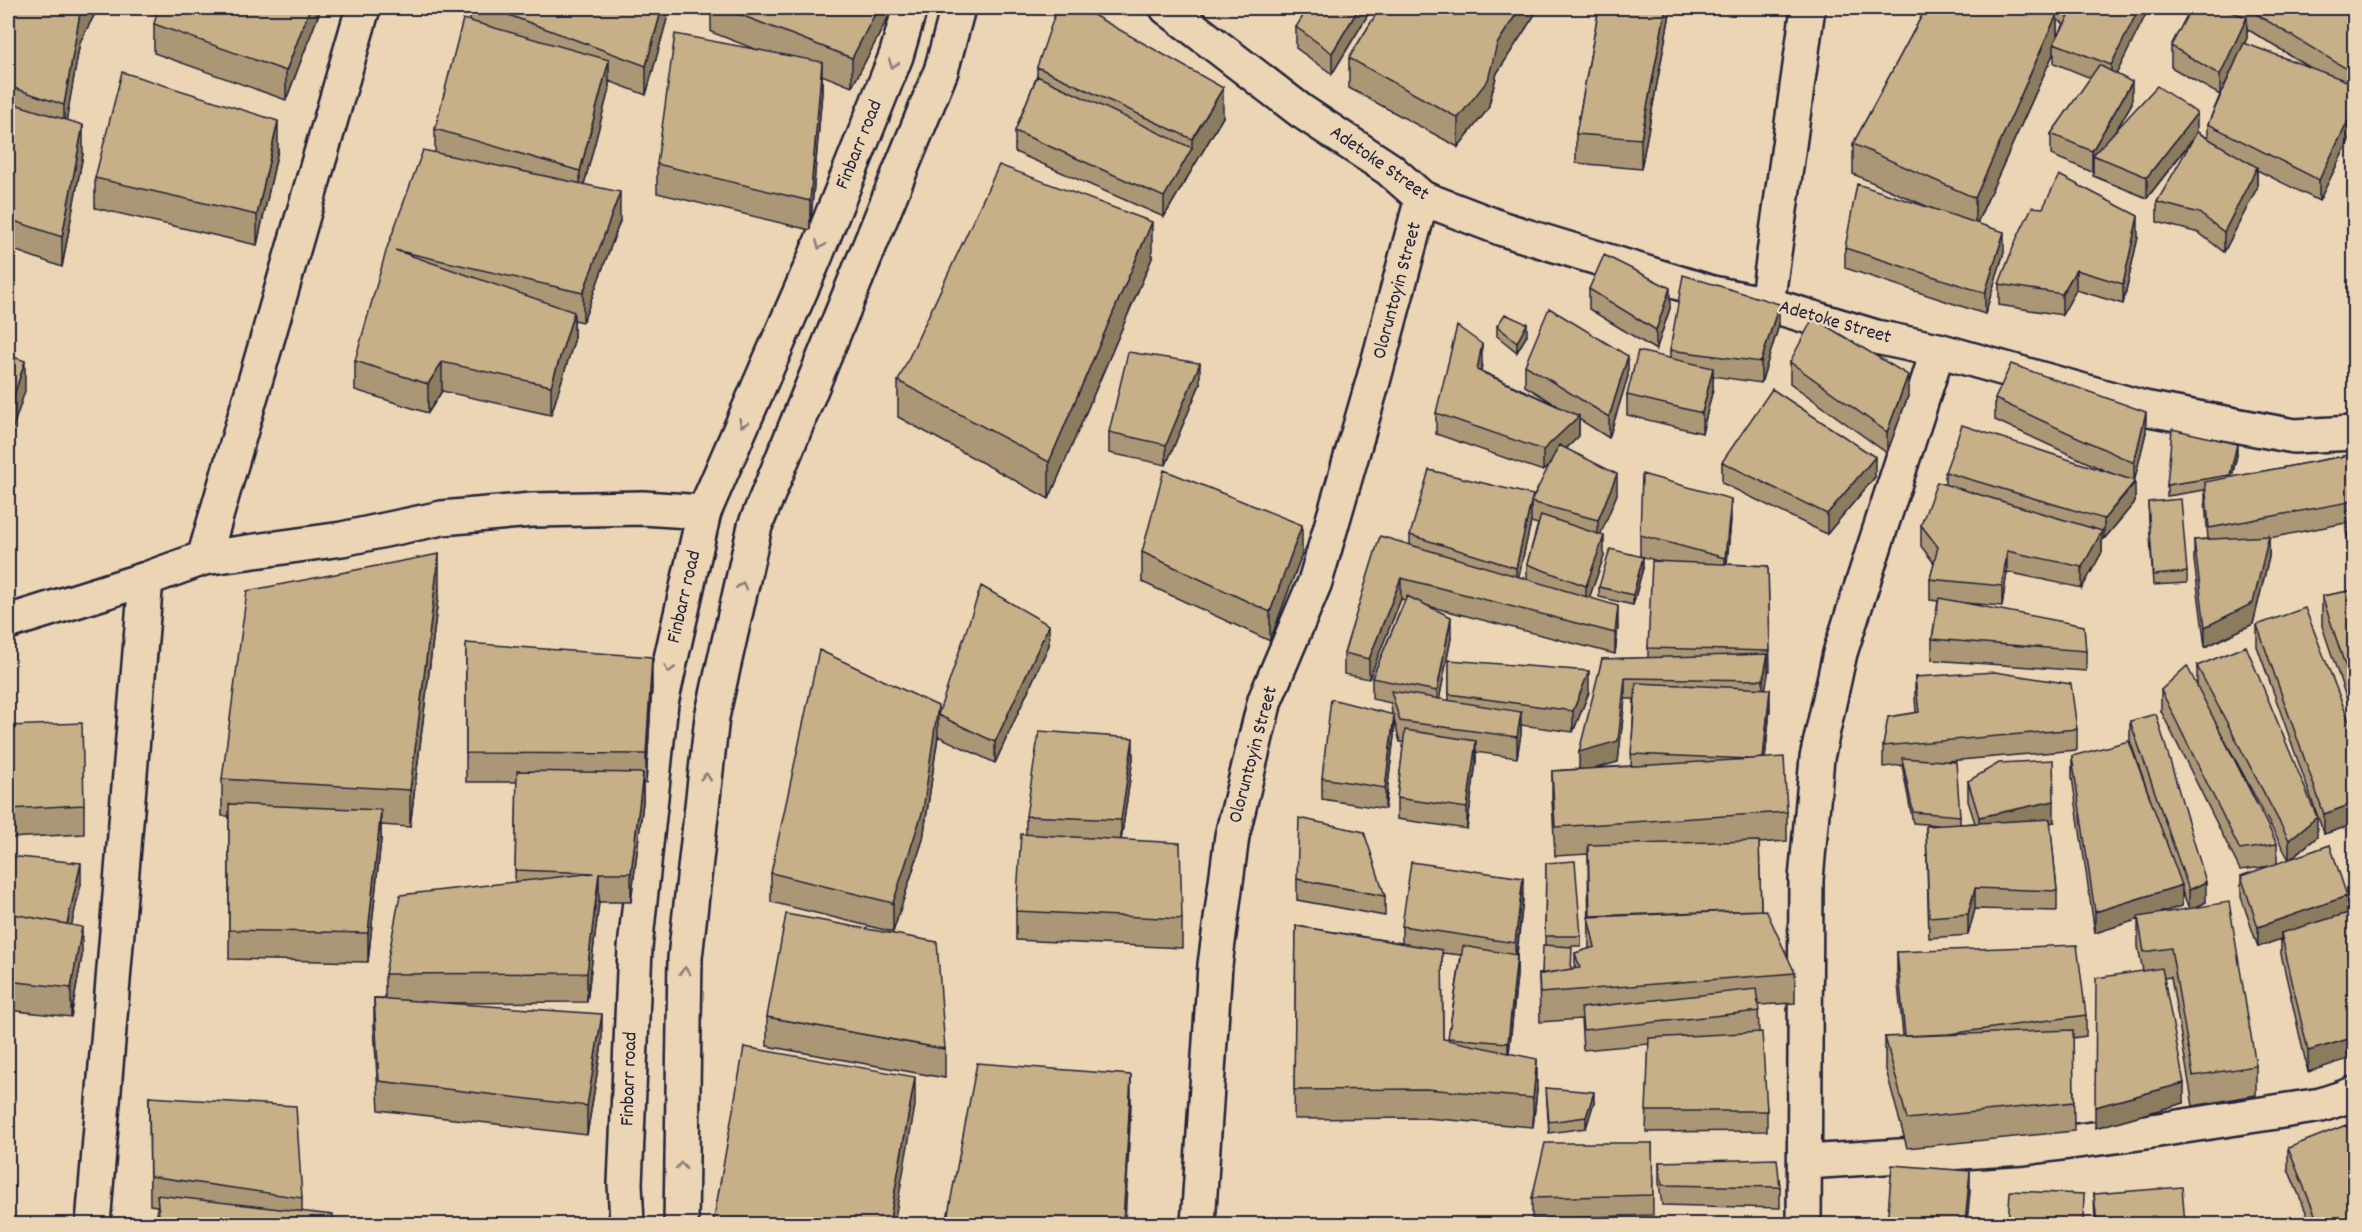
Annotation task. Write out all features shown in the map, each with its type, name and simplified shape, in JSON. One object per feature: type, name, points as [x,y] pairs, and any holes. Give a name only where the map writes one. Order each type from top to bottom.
[{"type":"street","points":[[204,558],[363,8]]},
{"type":"street","name":"Finbarr road","points":[[627,1224],[626,1184],[635,948],[661,703],[704,512],[814,260],[896,56],[910,8]]},
{"type":"street","points":[[681,1224],[685,958],[712,717],[755,526],[941,71],[958,8]]},
{"type":"street","name":"Adetoke Street","points":[[1167,8],[1301,111],[1389,169],[1422,198],[1503,229],[1712,293],[1767,304],[1876,337],[1938,350],[2144,408],[2294,436],[2355,433]]},
{"type":"street","points":[[1767,304],[1808,8]]},
{"type":"street","name":"Oloruntoyin Street","points":[[1198,1224],[1215,965],[1232,836],[1265,700],[1315,582],[1374,378],[1422,198]]},
{"type":"street","points":[[1804,1224],[1806,879],[1817,758],[1840,653],[1938,350]]},
{"type":"street","points":[[8,622],[146,579],[204,558],[342,539],[442,518],[532,510],[643,508],[704,512]]},
{"type":"street","points":[[93,1224],[146,579]]},
{"type":"street","points":[[1806,1162],[2047,1145],[2321,1105],[2355,1094]]},
{"type":"building","points":[[8,8],[83,8],[80,13],[64,105],[8,86]]},
{"type":"building","points":[[158,8],[310,8],[286,71],[154,24]]},
{"type":"building","points":[[490,8],[662,8],[646,66]]},
{"type":"building","points":[[723,8],[878,8],[852,58]]},
{"type":"building","points":[[1057,8],[1081,8],[1223,88],[1192,139],[1037,67]]},
{"type":"building","points":[[1308,8],[1359,8],[1332,53],[1296,27]]},
{"type":"building","points":[[1380,8],[1520,8],[1497,44],[1488,80],[1458,118],[1349,58]]},
{"type":"building","points":[[1599,8],[1666,8],[1641,139],[1576,134]]},
{"type":"building","points":[[1926,8],[2044,8],[2057,14],[1975,198],[1853,144]]},
{"type":"building","points":[[2074,8],[2139,8],[2111,65],[2054,43]]},
{"type":"building","points":[[2191,8],[2217,8],[2247,17],[2220,75],[2171,46]]},
{"type":"building","points":[[2246,8],[2355,9],[2355,74]]},
{"type":"building","points":[[463,19],[609,60],[580,171],[435,129]]},
{"type":"building","points":[[675,34],[822,62],[810,201],[657,164]]},
{"type":"building","points":[[2244,43],[2355,84],[2355,107],[2319,180],[2208,124]]},
{"type":"building","points":[[2099,65],[2132,82],[2092,151],[2051,134]]},
{"type":"building","points":[[122,72],[278,121],[257,215],[95,178]]},
{"type":"building","points":[[1037,76],[1192,148],[1164,197],[1015,131]]},
{"type":"building","points":[[2157,86],[2197,113],[2147,177],[2093,155]]},
{"type":"building","points":[[8,102],[83,125],[62,237],[8,219]]},
{"type":"building","points":[[2197,132],[2257,167],[2224,232],[2199,213],[2157,202]]},
{"type":"building","points":[[423,150],[620,192],[583,293],[395,250],[574,312],[551,386],[442,362],[428,384],[355,361],[387,248]]},
{"type":"building","points":[[999,165],[1152,222],[1049,462],[898,381]]},
{"type":"building","points":[[2059,175],[2138,216],[2123,284],[2076,270],[2062,294],[1999,284],[2032,207],[2043,208]]},
{"type":"building","points":[[1857,184],[2004,232],[1985,293],[1845,248]]},
{"type":"building","points":[[1604,255],[1670,288],[1656,330],[1589,289]]},
{"type":"building","points":[[1683,275],[1779,304],[1761,362],[1670,350]]},
{"type":"building","points":[[1549,308],[1628,356],[1609,417],[1525,365]]},
{"type":"building","points":[[1505,314],[1527,324],[1517,342],[1497,326]]},
{"type":"building","points":[[1813,318],[1908,375],[1887,432],[1790,362]]},
{"type":"building","points":[[1457,326],[1482,344],[1477,370],[1579,416],[1543,450],[1436,413]]},
{"type":"building","points":[[1638,351],[1713,368],[1702,413],[1627,395]]},
{"type":"building","points":[[1128,352],[1200,363],[1166,445],[1109,432]]},
{"type":"building","points":[[8,355],[25,361],[8,414]]},
{"type":"building","points":[[2011,364],[2146,412],[2134,463],[1995,399]]},
{"type":"building","points":[[1772,389],[1875,457],[1827,514],[1722,462]]},
{"type":"building","points":[[1962,425],[2135,481],[2104,519],[1945,472]]},
{"type":"building","points":[[2172,429],[2237,444],[2230,475],[2167,485]]},
{"type":"building","points":[[1559,445],[1617,474],[1598,520],[1531,502]]},
{"type":"building","points":[[2355,454],[2355,501],[2209,528],[2205,482]]},
{"type":"building","points":[[1164,470],[1302,525],[1270,612],[1142,552]]},
{"type":"building","points":[[1429,470],[1533,495],[1516,568],[1410,535]]},
{"type":"building","points":[[1642,474],[1731,499],[1725,558],[1640,535]]},
{"type":"building","points":[[1937,482],[2102,531],[2082,567],[2007,551],[2002,586],[1930,579],[1938,547],[1921,525]]},
{"type":"building","points":[[2181,499],[2187,572],[2153,575],[2148,502]]},
{"type":"building","points":[[2355,509],[2355,559],[2354,559],[2346,511]]},
{"type":"building","points":[[1541,515],[1604,536],[1586,586],[1527,564]]},
{"type":"building","points":[[1380,536],[1618,606],[1615,633],[1401,578],[1369,659],[1344,653]]},
{"type":"building","points":[[2269,536],[2253,603],[2205,627],[2194,540]]},
{"type":"building","points":[[1610,549],[1643,557],[1633,595],[1599,587]]},
{"type":"building","points":[[439,554],[410,790],[222,779],[247,591]]},
{"type":"building","points":[[1652,561],[1768,566],[1770,651],[1648,648]]},
{"type":"building","points":[[981,586],[1049,625],[995,742],[938,715]]},
{"type":"building","points":[[2355,590],[2355,695],[2322,596]]},
{"type":"building","points":[[1407,596],[1451,617],[1437,691],[1372,678]]},
{"type":"building","points":[[1939,598],[2084,626],[2086,651],[1932,639]]},
{"type":"building","points":[[2305,608],[2355,736],[2355,803],[2324,814],[2257,625]]},
{"type":"building","points":[[466,643],[652,657],[646,754],[466,753]]},
{"type":"building","points":[[2246,646],[2317,817],[2289,840],[2197,666]]},
{"type":"building","points":[[819,650],[938,706],[923,810],[893,903],[771,873]]},
{"type":"building","points":[[1768,654],[1763,680],[1625,678],[1618,741],[1579,752],[1602,659]]},
{"type":"building","points":[[1449,660],[1589,671],[1573,711],[1449,694]]},
{"type":"building","points":[[2187,666],[2277,844],[2240,850],[2161,690]]},
{"type":"building","points":[[1995,672],[2071,684],[2077,729],[1883,746],[1888,717],[1919,712],[1915,677]]},
{"type":"building","points":[[1636,683],[1770,689],[1763,758],[1631,754]]},
{"type":"building","points":[[1391,691],[1521,712],[1517,737],[1400,721]]},
{"type":"building","points":[[1331,699],[1394,715],[1385,788],[1322,778]]},
{"type":"building","points":[[2156,714],[2206,882],[2189,890],[2130,721]]},
{"type":"building","points":[[82,723],[84,805],[8,809],[8,726]]},
{"type":"building","points":[[1405,730],[1476,741],[1467,808],[1397,798]]},
{"type":"building","points":[[1039,731],[1133,738],[1121,820],[1026,816]]},
{"type":"building","points":[[2129,741],[2182,885],[2095,912],[2072,756]]},
{"type":"building","points":[[1784,757],[1787,812],[1555,827],[1552,771]]},
{"type":"building","points":[[1902,758],[1956,762],[1960,816],[1913,812]]},
{"type":"building","points":[[2053,760],[2054,801],[1979,817],[1968,781],[1999,763]]},
{"type":"building","points":[[517,771],[643,773],[631,873],[599,873],[587,973],[385,974],[400,895],[594,873],[515,870]]},
{"type":"building","points":[[229,804],[381,810],[368,933],[229,930]]},
{"type":"building","points":[[1299,818],[1364,832],[1385,896],[1297,879]]},
{"type":"building","points":[[2050,819],[2057,891],[1975,888],[1968,914],[1929,917],[1926,826]]},
{"type":"building","points":[[1021,834],[1180,843],[1182,919],[1016,911]]},
{"type":"building","points":[[1759,841],[1761,910],[1590,916],[1588,845]]},
{"type":"building","points":[[2330,845],[2347,896],[2258,927],[2241,876]]},
{"type":"building","points":[[8,856],[81,863],[67,924],[8,913]]},
{"type":"building","points":[[1575,861],[1581,936],[1545,936],[1546,863]]},
{"type":"building","points":[[1411,862],[1523,878],[1515,943],[1402,926]]},
{"type":"building","points":[[2229,902],[2256,1066],[2193,1076],[2171,948],[2144,952],[2138,917]]},
{"type":"building","points":[[1766,910],[1795,973],[1540,993],[1539,974],[1580,968],[1575,953],[1595,947],[1588,917]]},
{"type":"building","points":[[2352,912],[2355,917],[2355,1037],[2308,1051],[2281,933]]},
{"type":"building","points":[[8,913],[82,927],[71,988],[8,981]]},
{"type":"building","points":[[786,914],[937,942],[945,1049],[767,1017]]},
{"type":"building","points":[[1296,926],[1442,950],[1443,1039],[1537,1059],[1533,1098],[1426,1089],[1294,1090]]},
{"type":"building","points":[[1543,945],[1572,947],[1571,969],[1542,974]]},
{"type":"building","points":[[2077,945],[2086,1015],[1949,1034],[1905,1036],[1897,952]]},
{"type":"building","points":[[1463,946],[1517,955],[1508,1043],[1448,1038]]},
{"type":"building","points":[[2162,968],[2184,1083],[2095,1107],[2096,978]]},
{"type":"building","points":[[1756,989],[1759,1011],[1583,1030],[1581,1008]]},
{"type":"building","points":[[374,998],[602,1014],[587,1106],[379,1081]]},
{"type":"building","points":[[2073,1030],[2074,1102],[1907,1119],[1885,1037]]},
{"type":"building","points":[[1762,1032],[1767,1111],[1646,1111],[1649,1038]]},
{"type":"building","points":[[744,1047],[915,1077],[889,1224],[713,1224]]},
{"type":"building","points":[[977,1063],[1131,1075],[1123,1224],[946,1224]]},
{"type":"building","points":[[1546,1088],[1594,1092],[1586,1117],[1549,1122]]},
{"type":"building","points":[[149,1097],[296,1106],[302,1198],[150,1176]]},
{"type":"building","points":[[2346,1125],[2355,1147],[2355,1224],[2319,1224],[2288,1148]]},
{"type":"building","points":[[1545,1143],[1652,1143],[1653,1195],[1532,1198]]},
{"type":"building","points":[[1777,1159],[1780,1187],[1662,1185],[1659,1162]]},
{"type":"building","points":[[1892,1165],[1970,1171],[1965,1224],[1887,1224]]},
{"type":"building","points":[[2182,1187],[2185,1224],[2097,1224],[2094,1194]]},
{"type":"building","points":[[2010,1191],[2084,1194],[2083,1224],[2008,1224]]},
{"type":"building","points":[[157,1195],[333,1215],[332,1224],[160,1224]]}]
